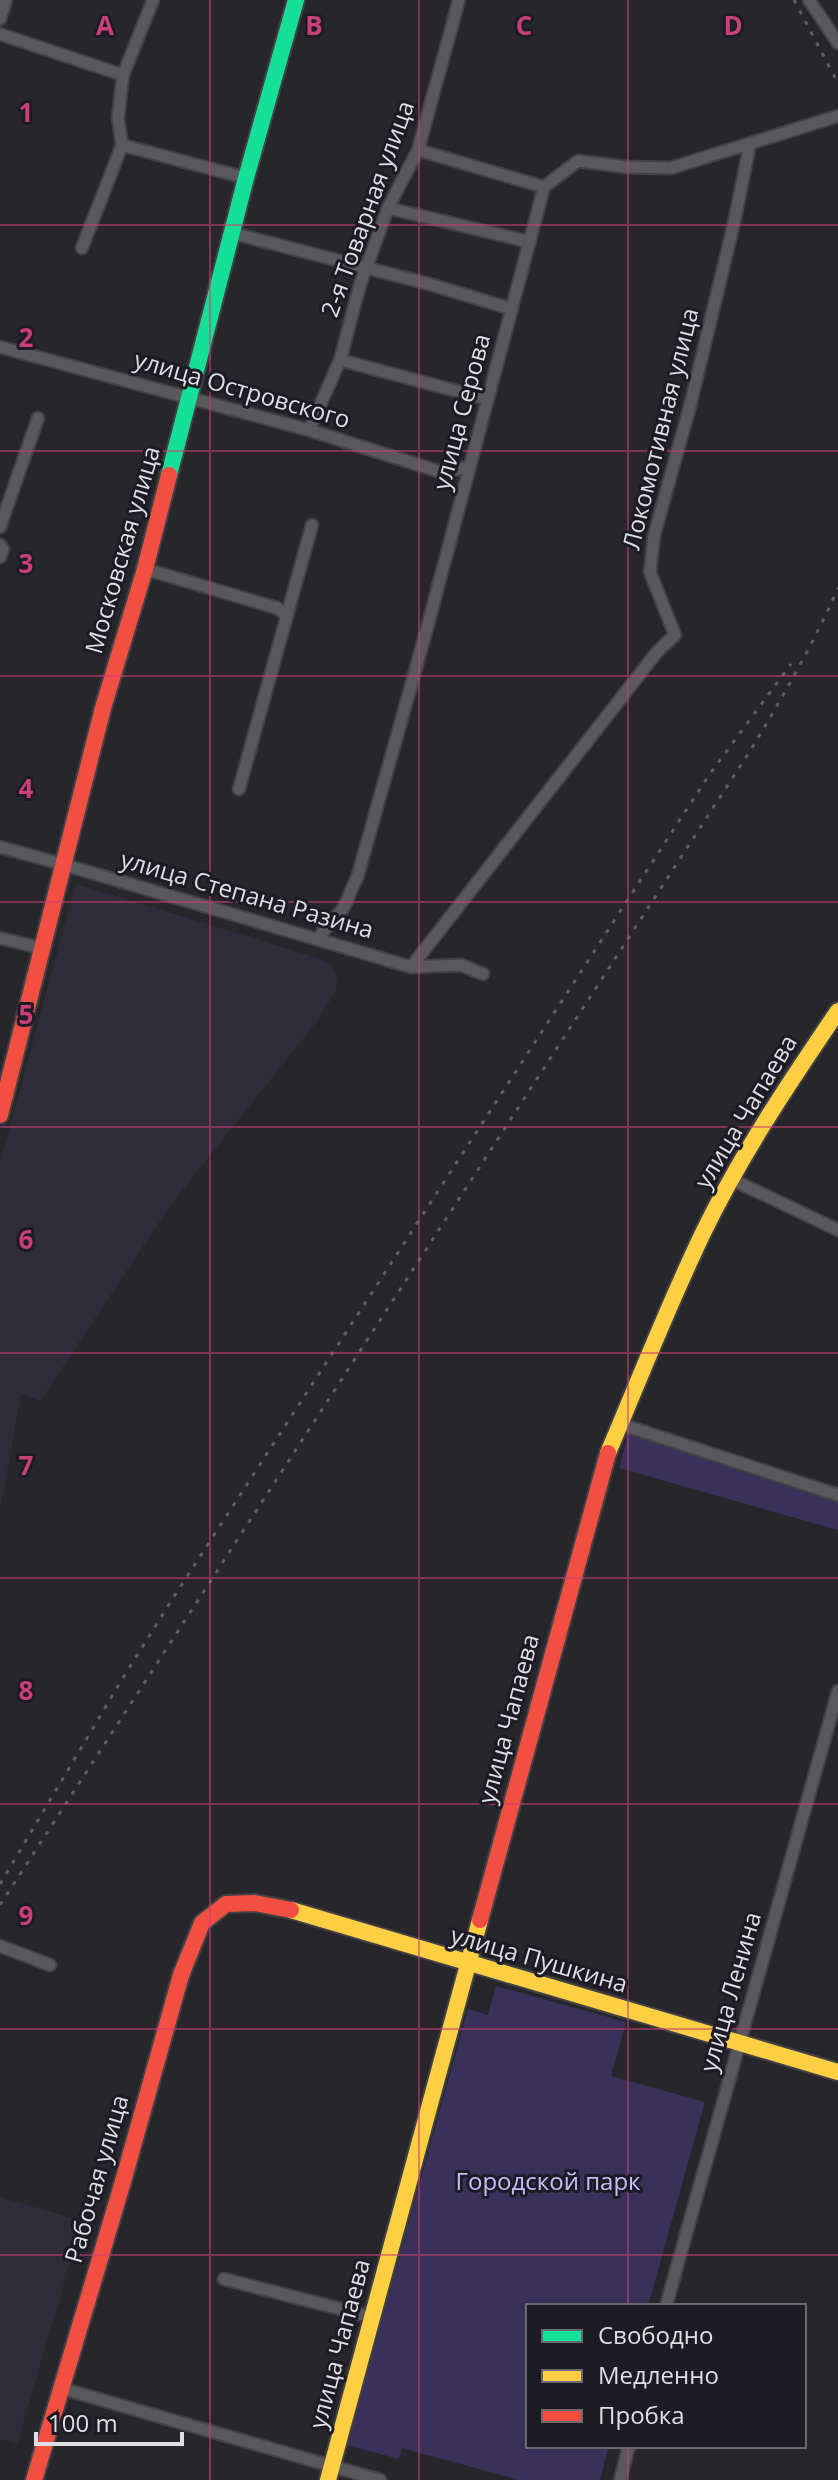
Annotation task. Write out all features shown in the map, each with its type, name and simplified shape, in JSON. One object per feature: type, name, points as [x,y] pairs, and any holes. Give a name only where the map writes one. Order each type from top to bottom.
[{"type":"street","points":[[0,19],[6,0]]},
{"type":"street","points":[[82,248],[122,145],[118,118],[123,75],[153,0]]},
{"type":"street","name":"Московская улица","points":[[0,1115],[103,708],[145,569],[246,178],[296,0]]},
{"type":"street","name":"2-я Товарная улица","points":[[309,430],[340,360],[360,285],[388,208],[418,150],[459,0]]},
{"type":"street","points":[[809,0],[838,43]]},
{"type":"street","points":[[0,34],[123,75]]},
{"type":"street","points":[[418,150],[544,187],[578,161],[671,168],[838,116]]},
{"type":"street","name":"Локомотивная улица","points":[[411,967],[657,652],[675,635],[650,572],[654,536],[690,406],[750,144]]},
{"type":"street","points":[[122,145],[246,178]]},
{"type":"street","name":"улица Серова","points":[[318,938],[344,907],[358,875],[544,187]]},
{"type":"street","points":[[388,208],[530,242]]},
{"type":"street","points":[[232,233],[512,309]]},
{"type":"street","name":"улица Островского","points":[[0,347],[309,430],[441,472],[470,467]]},
{"type":"street","points":[[340,360],[487,399]]},
{"type":"street","points":[[0,527],[38,418]]},
{"type":"street","points":[[239,789],[312,525]]},
{"type":"street","points":[[0,545],[3,549],[0,557]]},
{"type":"street","points":[[145,569],[277,608],[287,616]]},
{"type":"street","name":"улица Степана Разина","points":[[0,847],[411,967],[461,965],[483,974]]},
{"type":"street","points":[[0,938],[41,948]]},
{"type":"street","name":"улица Чапаева","points":[[330,2473],[604,1462],[702,1235],[731,1179],[796,1072],[838,1011]]},
{"type":"street","points":[[731,1179],[838,1230]]},
{"type":"street","points":[[620,1424],[838,1495]]},
{"type":"street","name":"улица Ленина","points":[[667,2304],[838,1691]]},
{"type":"street","name":"улица Пушкина","points":[[226,1904],[255,1903],[279,1907],[838,2072]]},
{"type":"street","name":"Рабочая улица","points":[[34,2480],[181,1975],[202,1923],[226,1904]]},
{"type":"street","points":[[0,1946],[50,1965]]},
{"type":"street","points":[[224,2279],[372,2317]]},
{"type":"street","points":[[60,2388],[330,2473],[380,2480]]},
{"type":"street","points":[[620,2480],[628,2448]]},
{"type":"shaded area","points":[[76,884],[321,959],[337,975],[336,991],[317,1021],[169,1207],[40,1401],[21,1394],[0,1510],[0,1163]]},
{"type":"shaded area","points":[[0,2197],[82,2221],[17,2444],[0,2439]]},
{"type":"green space","points":[[629,1432],[838,1502],[838,1530],[619,1468]]},
{"type":"green space","name":"Городской парк","points":[[496,1986],[626,2022],[611,2076],[705,2102],[649,2304],[526,2304],[526,2448],[608,2448],[600,2480],[519,2480],[402,2448],[399,2459],[347,2445],[468,2009],[488,2015]]},
{"type":"railway","points":[[794,0],[838,83]]},
{"type":"railway","points":[[0,1905],[750,751],[797,671],[838,588]]},
{"type":"railway","points":[[0,1884],[173,1598],[709,775],[791,664]]},
{"type":"traffic: fast","points":[[169,475],[296,0]]},
{"type":"traffic: slow","points":[[608,1453],[677,1289],[732,1177],[838,1011]]},
{"type":"traffic: slow","points":[[291,1910],[838,2072]]},
{"type":"traffic: slow","points":[[328,2480],[480,1920]]},
{"type":"traffic: jam","points":[[0,1115],[103,708],[145,569],[169,475]]},
{"type":"traffic: jam","points":[[480,1920],[608,1453]]},
{"type":"traffic: jam","points":[[34,2480],[181,1975],[202,1923],[226,1904],[255,1903],[291,1910]]}]
